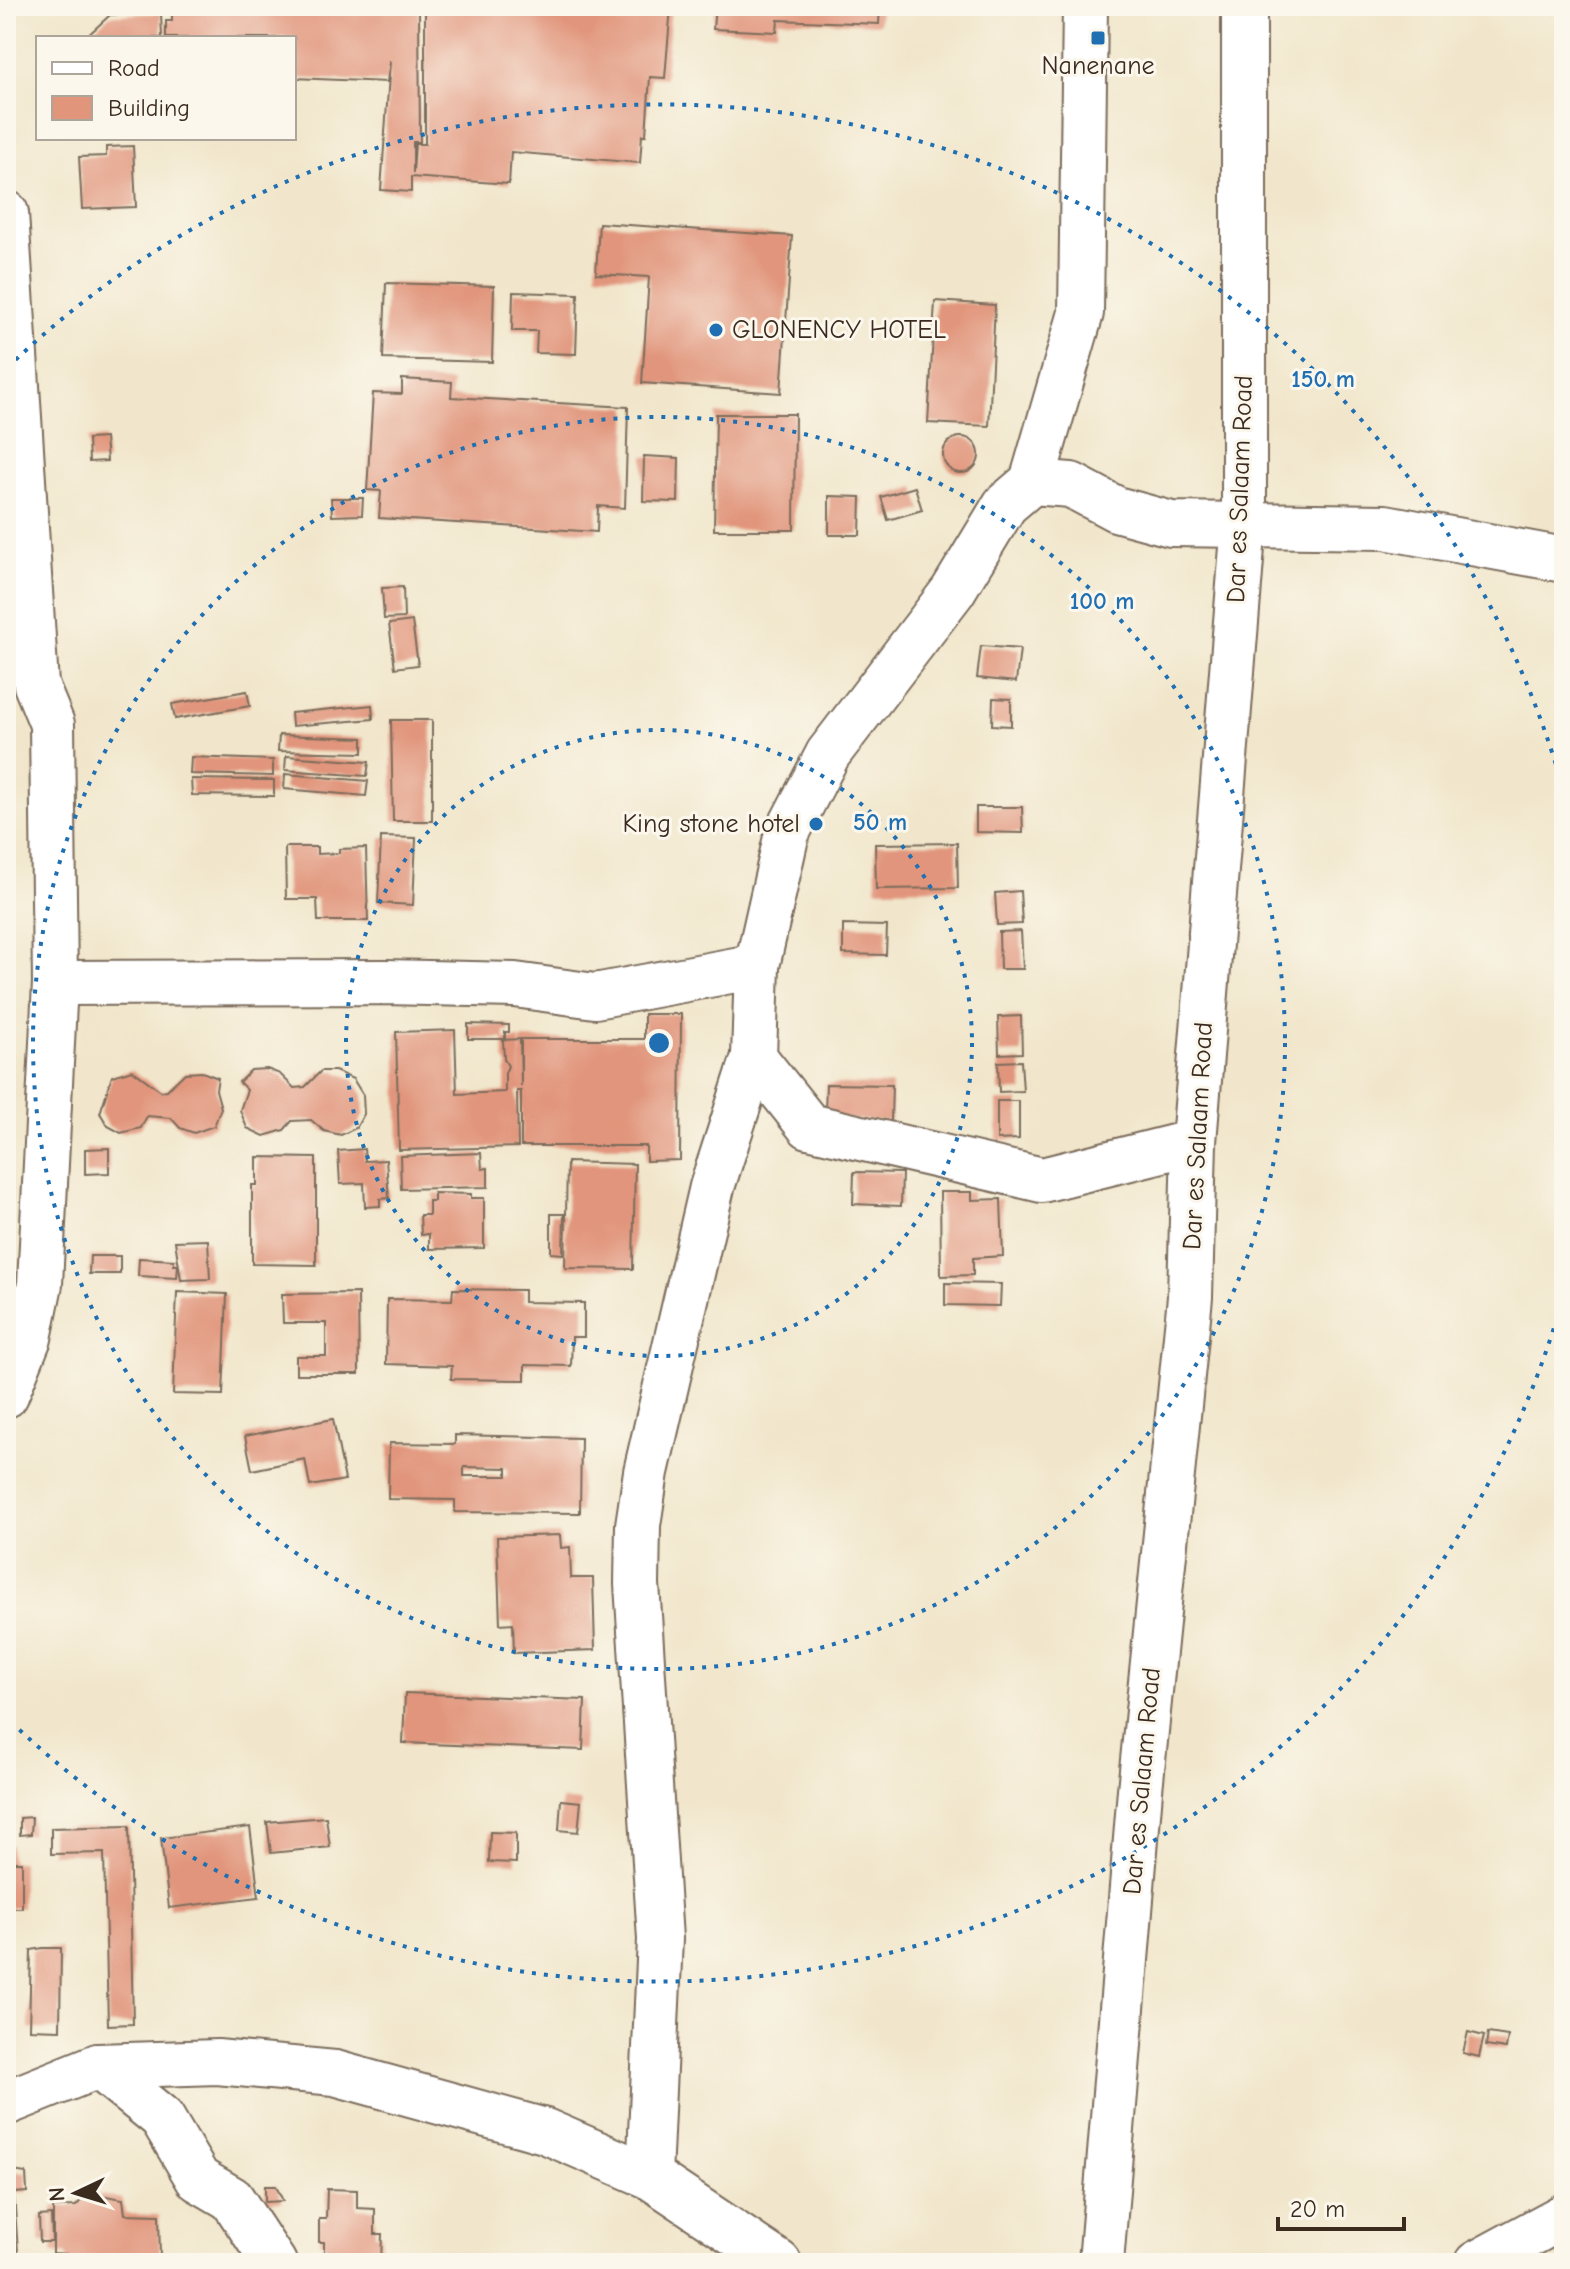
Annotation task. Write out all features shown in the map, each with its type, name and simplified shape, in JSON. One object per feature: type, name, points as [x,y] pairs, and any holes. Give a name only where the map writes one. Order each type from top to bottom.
[{"type":"main road","points":[[649,2176],[660,1939],[637,1584],[638,1525],[646,1472],[712,1187],[754,1057],[757,966],[787,833],[828,754],[953,591],[1005,505],[1032,482],[1081,313],[1085,6]]},
{"type":"main road","name":"Dar es Salaam Road","points":[[1101,2263],[1140,1790],[1190,1297],[1194,1142],[1244,523],[1244,6]]},
{"type":"main road","points":[[6,213],[21,685],[52,724],[55,983],[40,1284],[29,1338],[6,1395]]},
{"type":"main road","points":[[1032,482],[1071,485],[1116,509],[1171,524],[1385,527],[1564,560]]},
{"type":"main road","points":[[55,983],[515,985],[595,996],[757,966]]},
{"type":"main road","points":[[754,1057],[809,1126],[1042,1180],[1194,1142]]},
{"type":"main road","points":[[6,2103],[98,2066],[217,2062],[335,2073],[545,2131],[649,2176],[779,2263]]},
{"type":"main road","points":[[98,2066],[162,2118],[198,2179],[232,2199],[274,2263]]},
{"type":"main road","points":[[1477,2263],[1564,2216]]},
{"type":"building","points":[[172,6],[419,6],[420,142],[413,142],[413,173],[415,144],[425,144],[425,6],[671,6],[665,78],[650,77],[646,135],[642,135],[640,163],[511,152],[509,184],[411,177],[411,192],[381,190],[390,61],[387,82],[296,78],[296,36],[166,36],[166,21],[172,21]]},
{"type":"building","points":[[715,6],[880,6],[879,24],[778,20],[777,32],[713,29]]},
{"type":"building","points":[[161,13],[162,36],[87,36],[110,15]]},
{"type":"building","points":[[133,146],[136,207],[82,209],[79,157],[106,156],[106,147]]},
{"type":"building","name":"GLONENCY HOTEL","points":[[599,223],[792,236],[781,393],[642,383],[649,277],[596,274]]},
{"type":"building","points":[[386,283],[494,286],[492,362],[383,359]]},
{"type":"building","points":[[513,292],[578,294],[576,354],[536,353],[537,331],[512,331]]},
{"type":"building","points":[[935,301],[995,305],[989,426],[928,423]]},
{"type":"building","points":[[402,379],[452,382],[451,397],[628,407],[625,508],[598,506],[597,532],[379,518],[381,491],[367,490],[373,393],[402,394]]},
{"type":"building","points":[[716,414],[795,414],[794,530],[714,530]]},
{"type":"building","points":[[961,437],[974,442],[979,455],[974,468],[961,473],[948,468],[943,455],[948,442]]},
{"type":"building","points":[[105,438],[107,461],[89,462],[88,439]]},
{"type":"building","points":[[644,456],[679,458],[678,502],[643,501]]},
{"type":"building","points":[[915,487],[922,510],[888,520],[881,497]]},
{"type":"building","points":[[829,496],[861,497],[860,535],[829,535]]},
{"type":"building","points":[[331,498],[363,498],[362,515],[332,516]]},
{"type":"building","points":[[403,587],[404,618],[384,619],[382,588]]},
{"type":"building","points":[[412,621],[418,665],[395,668],[389,624]]},
{"type":"building","points":[[981,646],[1020,649],[1016,682],[977,678]]},
{"type":"building","points":[[247,691],[250,706],[175,719],[172,704]]},
{"type":"building","points":[[993,698],[1011,699],[1011,726],[992,725]]},
{"type":"building","points":[[372,705],[373,719],[292,726],[291,713]]},
{"type":"building","points":[[391,720],[432,720],[432,821],[393,821]]},
{"type":"building","points":[[279,735],[363,738],[363,753],[278,751]]},
{"type":"building","points":[[286,756],[369,762],[367,776],[285,770]]},
{"type":"building","points":[[191,757],[273,760],[273,776],[190,774]]},
{"type":"building","points":[[285,774],[368,781],[366,796],[284,789]]},
{"type":"building","points":[[191,779],[274,780],[274,796],[192,795]]},
{"type":"building","points":[[976,807],[1022,807],[1023,833],[976,832]]},
{"type":"building","points":[[381,837],[416,838],[413,905],[378,903]]},
{"type":"building","points":[[957,843],[958,888],[876,889],[875,844]]},
{"type":"building","points":[[285,847],[317,847],[317,854],[366,848],[368,921],[318,921],[317,899],[286,899]]},
{"type":"building","points":[[1020,891],[1022,924],[997,925],[995,893]]},
{"type":"building","points":[[843,925],[887,926],[886,955],[843,954]]},
{"type":"building","points":[[1021,931],[1023,969],[1000,969],[999,932]]},
{"type":"building","points":[[644,1014],[681,1014],[680,1160],[646,1161],[646,1146],[521,1146],[521,1091],[517,1091],[518,1147],[399,1150],[396,1032],[455,1030],[457,1094],[505,1092],[508,1066],[504,1059],[503,1040],[520,1039],[521,1086],[521,1039],[644,1039]]},
{"type":"building","points":[[1021,1016],[1022,1053],[999,1054],[998,1017]]},
{"type":"building","points":[[468,1024],[509,1025],[509,1032],[505,1032],[505,1039],[468,1039]]},
{"type":"building","points":[[1021,1061],[1023,1091],[999,1092],[998,1062]]},
{"type":"building","points":[[267,1069],[280,1074],[294,1088],[305,1087],[321,1071],[335,1071],[353,1079],[363,1095],[364,1114],[356,1128],[341,1135],[324,1131],[311,1120],[292,1121],[284,1130],[264,1136],[247,1128],[240,1110],[247,1090],[239,1082],[251,1070]]},
{"type":"building","points":[[132,1070],[161,1091],[167,1090],[185,1073],[202,1072],[218,1078],[216,1090],[221,1108],[214,1126],[194,1133],[180,1128],[171,1118],[147,1116],[141,1128],[121,1133],[108,1126],[100,1113],[112,1076]]},
{"type":"building","points":[[826,1084],[892,1085],[891,1121],[852,1120],[825,1113]]},
{"type":"building","points":[[997,1101],[1019,1101],[1019,1139],[997,1140]]},
{"type":"building","points":[[109,1148],[109,1173],[85,1174],[85,1149]]},
{"type":"building","points":[[364,1149],[365,1161],[386,1160],[389,1198],[380,1199],[380,1206],[365,1207],[364,1183],[340,1184],[338,1151]]},
{"type":"building","points":[[481,1153],[482,1169],[488,1168],[488,1187],[401,1189],[400,1156]]},
{"type":"building","points":[[257,1157],[316,1158],[316,1265],[252,1264],[252,1185],[257,1185]]},
{"type":"building","points":[[567,1162],[635,1164],[633,1269],[565,1268]]},
{"type":"building","points":[[854,1172],[902,1173],[901,1206],[853,1204]]},
{"type":"building","points":[[940,1192],[972,1192],[972,1200],[1001,1199],[1003,1256],[973,1258],[973,1275],[941,1276]]},
{"type":"building","points":[[434,1193],[471,1194],[471,1198],[484,1198],[484,1248],[429,1249],[429,1234],[421,1235],[420,1215],[429,1215],[429,1201],[434,1201]]},
{"type":"building","points":[[551,1214],[564,1214],[563,1254],[551,1253]]},
{"type":"building","points":[[208,1240],[210,1279],[181,1280],[175,1241]]},
{"type":"building","points":[[90,1256],[120,1256],[120,1274],[89,1274]]},
{"type":"building","points":[[139,1258],[174,1260],[174,1265],[178,1265],[177,1278],[138,1276]]},
{"type":"building","points":[[945,1283],[1001,1284],[1000,1306],[945,1305]]},
{"type":"building","points":[[453,1289],[524,1290],[524,1302],[584,1303],[584,1337],[572,1337],[571,1366],[525,1365],[525,1380],[451,1379],[452,1366],[386,1364],[387,1299],[452,1300]]},
{"type":"building","points":[[177,1292],[227,1294],[223,1395],[173,1394]]},
{"type":"building","points":[[358,1293],[359,1374],[296,1374],[296,1356],[326,1356],[326,1323],[283,1323],[282,1294]]},
{"type":"building","points":[[333,1419],[345,1480],[310,1486],[305,1459],[252,1470],[245,1436]]},
{"type":"building","points":[[455,1435],[581,1438],[580,1513],[455,1512],[455,1500],[388,1499],[389,1443],[455,1444]],"holes":[[[464,1467],[507,1468],[507,1476],[464,1476]]]},
{"type":"building","points":[[560,1535],[561,1548],[570,1547],[571,1578],[593,1578],[595,1650],[514,1653],[513,1623],[500,1624],[497,1537]]},
{"type":"building","points":[[405,1693],[585,1700],[583,1750],[403,1743]]},
{"type":"building","points":[[561,1800],[581,1802],[578,1832],[559,1830]]},
{"type":"building","points":[[32,1817],[31,1834],[20,1835],[20,1818]]},
{"type":"building","points":[[326,1817],[330,1847],[271,1853],[267,1822]]},
{"type":"building","points":[[129,1826],[133,2024],[108,2025],[104,1853],[51,1854],[51,1828]]},
{"type":"building","points":[[250,1827],[259,1897],[169,1908],[161,1838]]},
{"type":"building","points":[[490,1832],[516,1833],[516,1863],[489,1862]]},
{"type":"building","points":[[6,1845],[11,1845],[11,1862],[22,1862],[22,1908],[6,1908]]},
{"type":"building","points":[[61,1948],[60,2030],[29,2029],[31,1950]]},
{"type":"building","points":[[1468,2032],[1484,2036],[1479,2057],[1463,2053]]},
{"type":"building","points":[[1488,2033],[1508,2036],[1506,2049],[1486,2046]]},
{"type":"building","points":[[6,2170],[26,2173],[27,2192],[14,2193],[18,2252],[6,2252]]},
{"type":"building","points":[[265,2186],[276,2186],[283,2201],[265,2202]]},
{"type":"building","points":[[327,2189],[357,2190],[357,2208],[375,2209],[375,2234],[382,2234],[381,2263],[313,2263],[313,2255],[324,2255],[324,2242],[319,2242],[319,2219],[326,2219]]},
{"type":"building","points":[[95,2194],[123,2199],[125,2214],[159,2215],[160,2258],[151,2258],[151,2263],[67,2263],[66,2254],[53,2253],[53,2207],[76,2206],[85,2196]]},
{"type":"building","points":[[51,2215],[52,2242],[40,2242],[39,2216]]},
{"type":"place","name":"Nanenane","points":[[1098,38]]},
{"type":"place","name":"GLONENCY HOTEL","points":[[716,330]]},
{"type":"place","name":"King stone hotel","points":[[816,824]]}]
